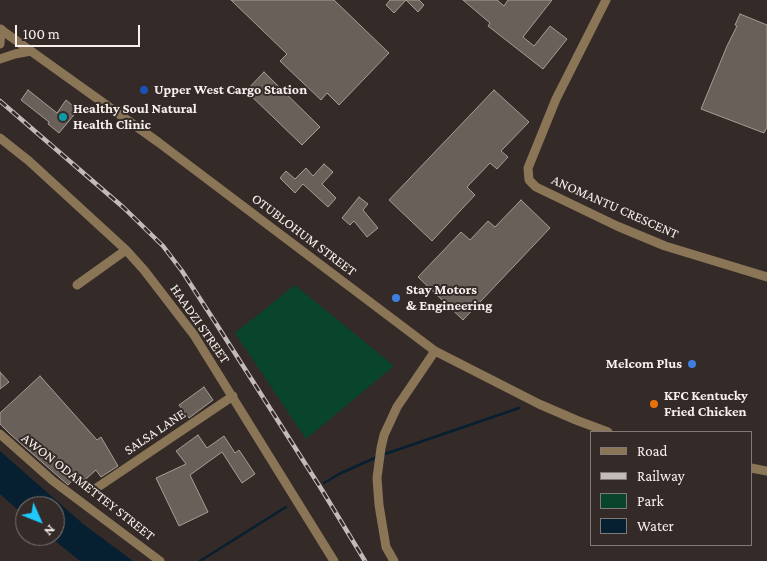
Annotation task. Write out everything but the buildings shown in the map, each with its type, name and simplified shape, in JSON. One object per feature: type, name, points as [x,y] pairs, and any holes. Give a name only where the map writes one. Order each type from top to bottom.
[{"type":"street","name":"ANOMANTU CRESCENT","points":[[606,0],[556,99],[528,168],[529,180],[545,192],[665,246],[767,277]]},
{"type":"street","points":[[0,29],[0,44]]},
{"type":"street","name":"OTUBLOHUM STREET","points":[[0,29],[158,142],[435,351],[540,404],[605,431]]},
{"type":"street","points":[[0,60],[14,54],[31,51]]},
{"type":"street","name":"HAADZI STREET","points":[[0,138],[29,161],[126,250],[144,270],[194,335],[334,561]]},
{"type":"street","points":[[77,285],[126,250]]},
{"type":"street","points":[[394,561],[386,547],[378,505],[377,478],[380,448],[397,407],[435,351]]},
{"type":"street","name":"SALSA LANE","points":[[92,491],[233,396]]},
{"type":"street","name":"AWON ODAMETTEY STREET","points":[[0,434],[53,481],[160,561]]},
{"type":"street","points":[[752,468],[767,471]]},
{"type":"green space","points":[[295,285],[394,366],[306,439],[235,333]]},
{"type":"water","points":[[0,451],[51,496],[15,496],[15,507],[0,494]]},
{"type":"water","points":[[65,508],[133,561],[80,561],[61,546],[65,546]]},
{"type":"waterway","points":[[385,454],[519,408]]},
{"type":"waterway","points":[[324,483],[377,457]]},
{"type":"waterway","points":[[200,561],[286,507]]},
{"type":"railway","points":[[0,101],[124,208],[163,246],[182,271],[217,325],[365,561]]},
{"type":"place","name":"Upper West Cargo Station","points":[[144,90]]},
{"type":"place","name":"Healthy Soul Natural Health Clinic","points":[[63,117]]},
{"type":"place","name":"Stay Motors & Engineering","points":[[396,298]]},
{"type":"place","name":"Melcom Plus","points":[[692,364]]},
{"type":"place","name":"KFC Kentucky Fried Chicken","points":[[654,404]]}]
